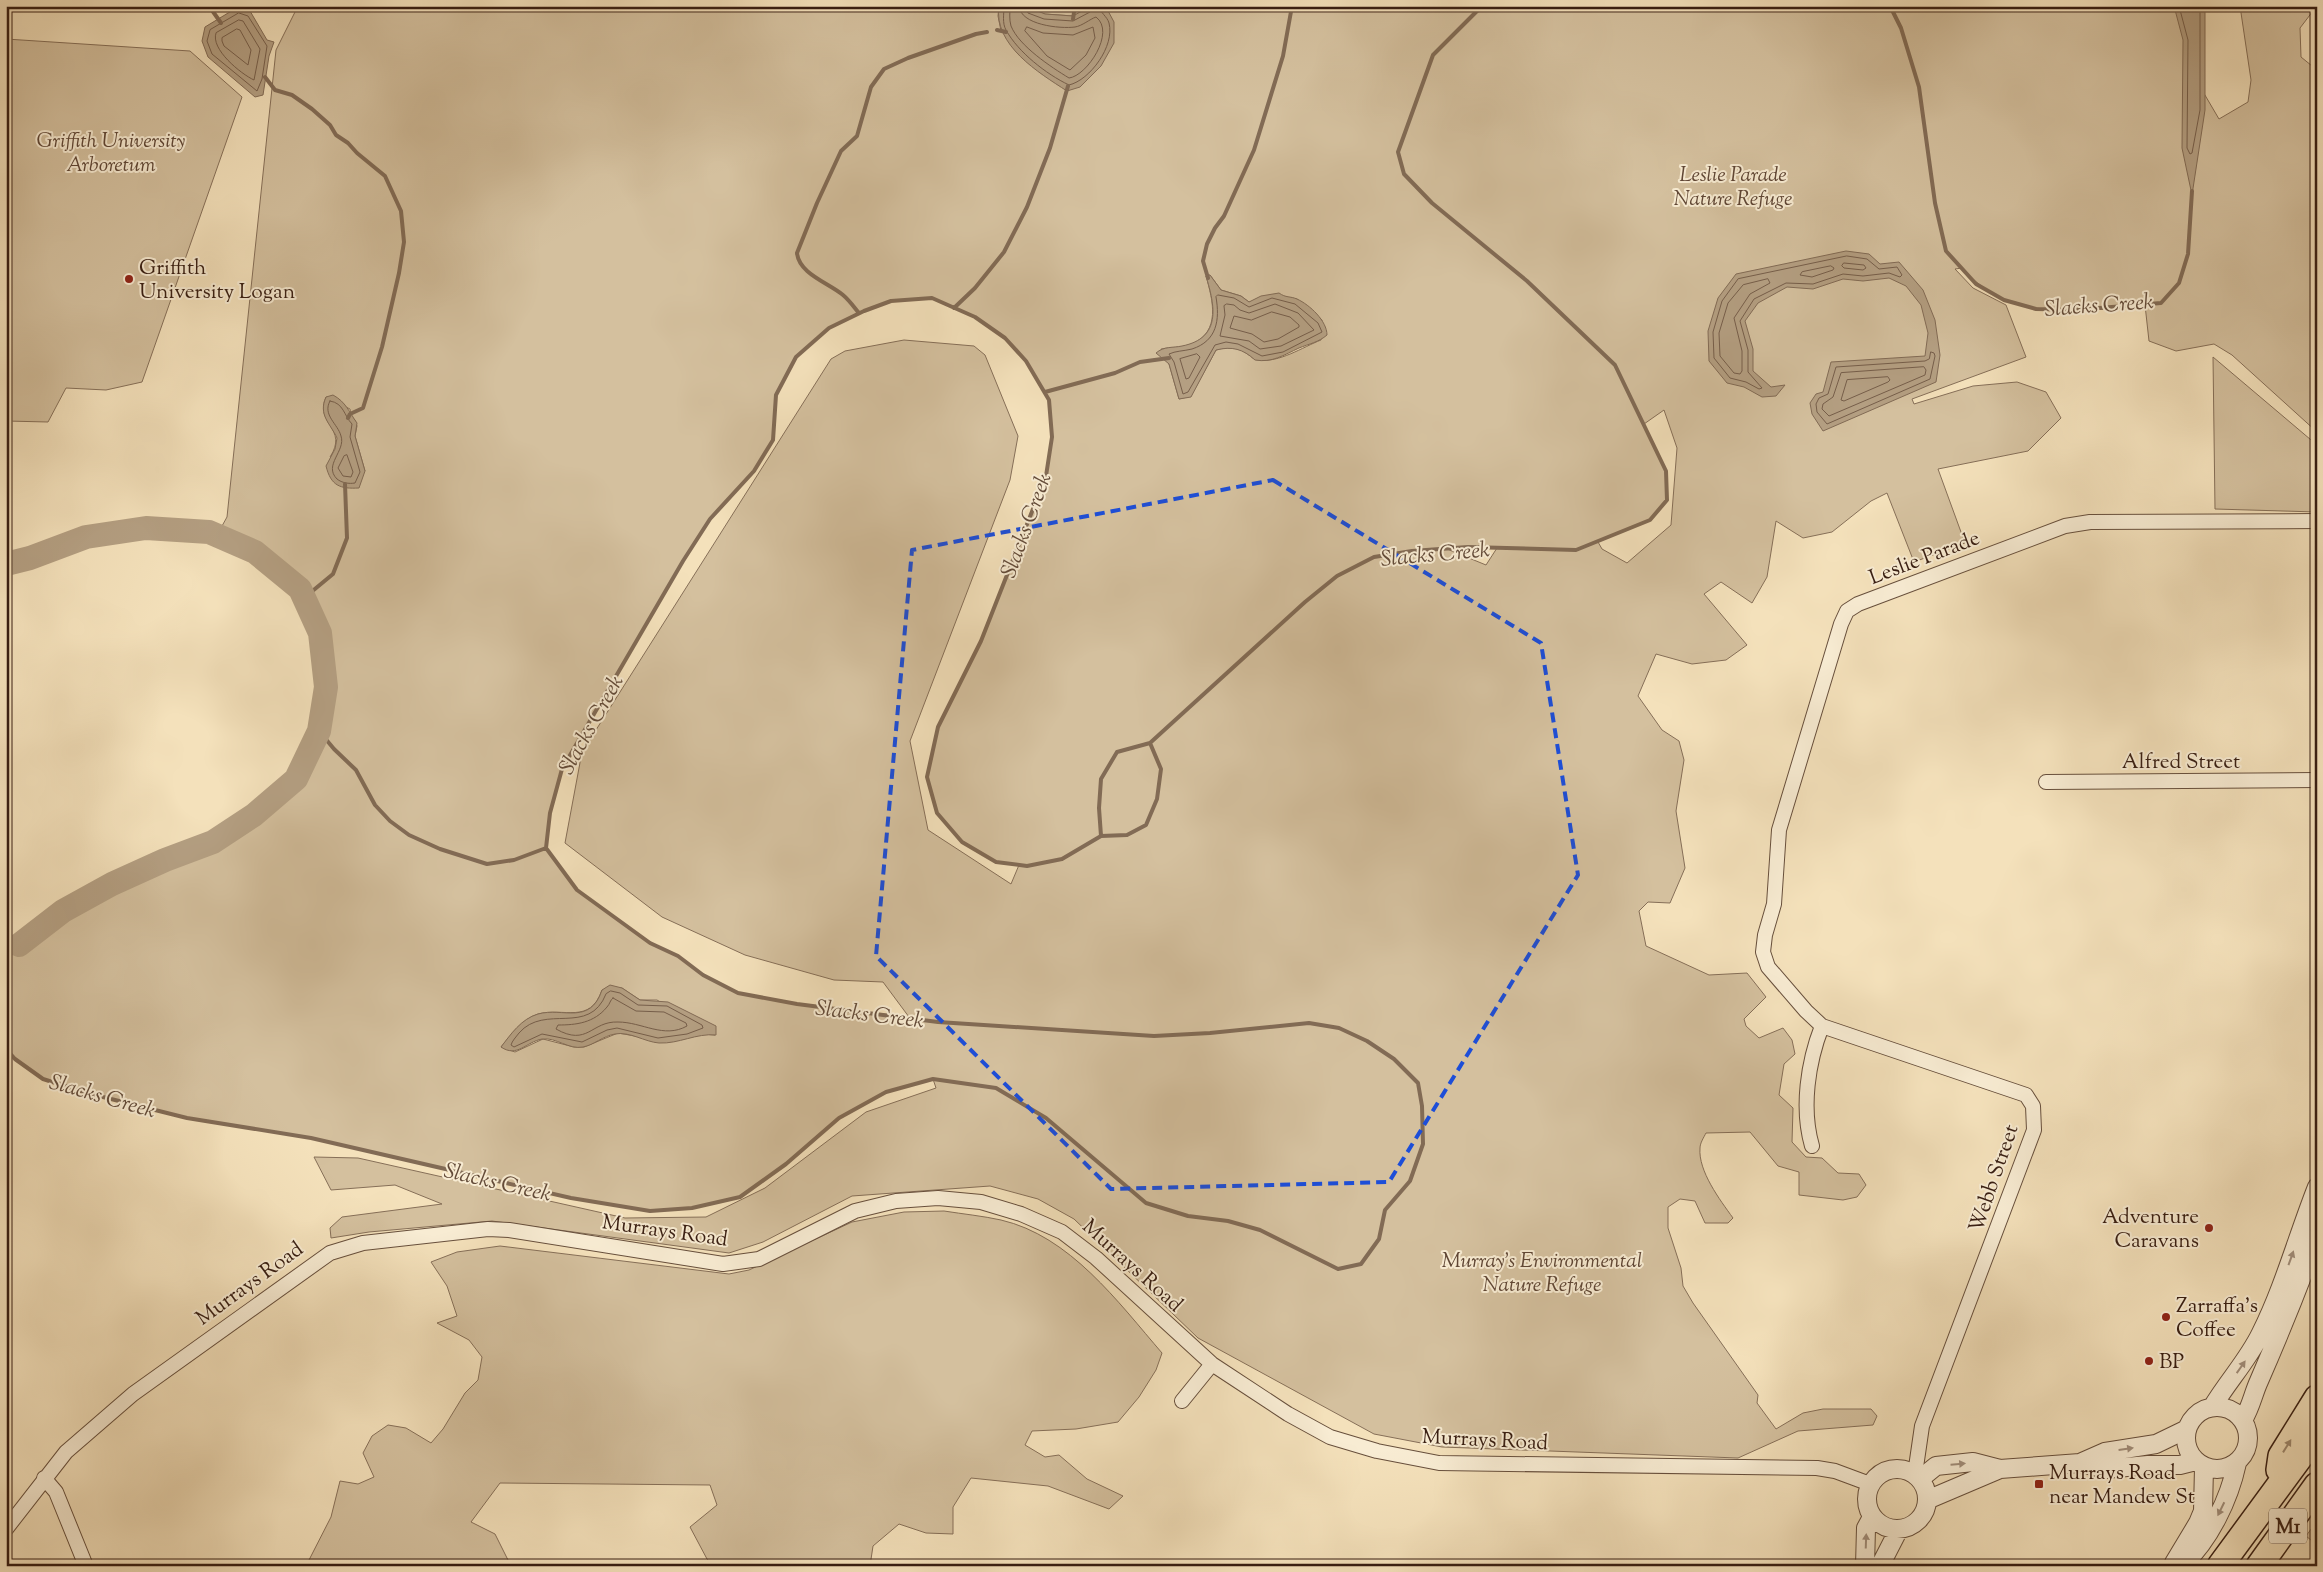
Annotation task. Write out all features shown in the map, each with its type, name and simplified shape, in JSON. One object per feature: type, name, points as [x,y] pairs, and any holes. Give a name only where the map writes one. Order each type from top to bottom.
[{"type":"highway","points":[[2275,1492],[2281,1456],[2317,1398]]},
{"type":"highway","name":"M1","points":[[2220,1566],[2317,1434]]},
{"type":"highway","name":"M1","points":[[2259,1566],[2317,1485]]},
{"type":"street","name":"Leslie Parade","points":[[1774,904],[1779,830],[1784,808],[1847,610],[1858,604],[2065,526],[2090,522],[2317,521]]},
{"type":"street","name":"Alfred Street","points":[[2046,782],[2317,780]]},
{"type":"street","name":"Webb Street","points":[[1774,904],[1765,935],[1763,952],[1768,967],[1806,1011],[1822,1026],[2026,1095],[2033,1106],[2034,1130],[1922,1426],[1917,1477]]},
{"type":"street","points":[[1812,1146],[1806,1116],[1814,1048],[1822,1026]]},
{"type":"street","points":[[2080,1463],[2105,1452],[2156,1444],[2187,1429],[2197,1414],[2213,1406],[2223,1389],[2241,1368],[2262,1332],[2317,1187]]},
{"type":"street","name":"Murrays Road","points":[[6,1528],[66,1452],[133,1394],[330,1253],[363,1243],[488,1229],[508,1230],[723,1264],[759,1259],[855,1211],[896,1201],[938,1198],[981,1202],[1021,1214],[1062,1232],[1096,1258],[1212,1364],[1288,1414],[1330,1436],[1377,1451],[1439,1463],[1817,1468],[1835,1471],[1870,1484]]},
{"type":"street","points":[[2243,1420],[2250,1409],[2256,1389],[2283,1330],[2317,1236]]},
{"type":"street","points":[[1182,1401],[1212,1364]]},
{"type":"street","points":[[2182,1566],[2216,1519],[2232,1486],[2236,1463],[2247,1448],[2249,1438],[2243,1420],[2230,1409],[2213,1406]]},
{"type":"street","points":[[2173,1566],[2176,1557],[2198,1523],[2203,1511],[2200,1464],[2187,1446],[2187,1429]]},
{"type":"street","points":[[1917,1477],[1936,1466],[1953,1464],[1974,1462],[2000,1469]]},
{"type":"street","points":[[1927,1500],[2000,1469],[2080,1463],[2106,1469],[2148,1465],[2200,1464],[2221,1470],[2236,1463]]},
{"type":"street","points":[[1895,1468],[1917,1477],[1924,1485],[1927,1500],[1922,1516],[1916,1523],[1899,1529],[1889,1528],[1880,1524],[1872,1517],[1867,1501],[1870,1484],[1876,1476],[1885,1470],[1895,1468]]},
{"type":"street","points":[[44,1478],[56,1492],[86,1566]]},
{"type":"street","points":[[1865,1566],[1866,1528],[1872,1517]]},
{"type":"street","points":[[1880,1566],[1899,1529]]},
{"type":"highlighted area","points":[[1273,480],[1541,643],[1578,875],[1389,1182],[1111,1189],[876,956],[912,550]]},
{"type":"green space","points":[[298,6],[999,6],[998,16],[1001,31],[1107,9],[1092,6],[2191,6],[2192,73],[2219,119],[2248,102],[2251,80],[2240,6],[2317,6],[2317,10],[2313,11],[2300,28],[2301,57],[2317,70],[2317,432],[2232,355],[2214,344],[2176,351],[2149,341],[2145,305],[2071,311],[2023,305],[2001,298],[1981,285],[1962,268],[1955,269],[1973,288],[2006,305],[2026,357],[1912,399],[1914,404],[1973,386],[2017,382],[2046,392],[2061,418],[2028,451],[1938,469],[1965,543],[1914,562],[1887,493],[1871,501],[1832,532],[1803,538],[1776,521],[1767,577],[1752,603],[1721,582],[1704,594],[1747,645],[1726,660],[1692,664],[1656,654],[1638,696],[1662,730],[1679,741],[1684,760],[1676,811],[1685,868],[1670,903],[1648,902],[1639,911],[1646,946],[1709,975],[1747,973],[1766,997],[1744,1019],[1746,1026],[1759,1038],[1783,1028],[1792,1040],[1795,1054],[1784,1064],[1779,1095],[1793,1108],[1792,1142],[1806,1157],[1822,1158],[1838,1173],[1859,1174],[1866,1185],[1857,1197],[1843,1200],[1799,1195],[1799,1172],[1778,1166],[1750,1132],[1706,1133],[1700,1146],[1702,1166],[1711,1185],[1733,1218],[1728,1223],[1705,1223],[1695,1201],[1680,1199],[1668,1207],[1668,1228],[1681,1268],[1683,1286],[1758,1395],[1757,1403],[1776,1429],[1803,1413],[1823,1409],[1871,1409],[1877,1416],[1873,1425],[1798,1431],[1738,1458],[1442,1447],[1374,1434],[1198,1338],[1074,1219],[1038,1199],[990,1186],[852,1196],[763,1242],[729,1253],[492,1221],[369,1232],[331,1238],[330,1228],[342,1217],[442,1204],[395,1185],[331,1190],[314,1157],[358,1158],[625,1218],[706,1217],[765,1188],[866,1112],[936,1088],[933,1079],[886,1092],[839,1118],[786,1164],[740,1197],[692,1208],[650,1211],[571,1198],[311,1138],[187,1118],[87,1093],[43,1079],[15,1059],[6,1049],[7,957],[19,945],[63,911],[112,884],[165,860],[213,842],[254,815],[296,779],[319,731],[326,687],[320,633],[300,590],[255,552],[217,535],[227,517],[276,50]],"holes":[[[1210,275],[1221,290],[1241,296],[1249,302],[1285,297],[1297,299],[1322,320],[1321,340],[1283,357],[1267,360],[1255,359],[1236,349],[1216,350],[1191,396],[1179,399],[1169,364],[1164,358],[1161,349],[1192,344],[1207,331],[1211,323],[1212,305],[1206,276]],[[932,298],[975,317],[1005,338],[1026,361],[1049,400],[1052,437],[1046,476],[981,641],[938,727],[927,777],[937,813],[962,842],[996,862],[1019,865],[1011,884],[928,830],[910,741],[1010,480],[1018,436],[985,355],[974,346],[904,340],[845,351],[831,359],[582,752],[565,843],[662,917],[745,955],[834,980],[883,982],[909,1017],[797,1004],[738,993],[703,975],[678,956],[650,943],[577,890],[546,848],[550,813],[562,769],[683,561],[710,519],[754,471],[773,440],[776,395],[796,357],[829,328],[864,311],[892,301]],[[326,397],[350,409],[351,416],[357,426],[355,436],[365,471],[330,457],[335,447],[336,439],[324,414]],[[1664,410],[1677,448],[1671,525],[1627,563],[1602,549],[1598,542],[1650,520],[1667,500],[1666,471],[1644,424]],[[1468,547],[1497,547],[1486,565],[1447,549]],[[622,988],[640,1000],[657,1000],[715,1035],[704,1034],[669,1042],[618,1033],[584,1047],[574,1047],[543,1039],[515,1052],[501,1047],[532,1016],[548,1012],[583,1011],[591,1008],[602,990]]]},
{"type":"green space","points":[[1025,6],[1091,6],[1073,16],[1045,14]]},
{"type":"green space","name":"Griffith University Arboretum","points":[[6,39],[190,51],[242,97],[142,382],[106,390],[66,388],[48,422],[6,421]]},
{"type":"green space","points":[[2213,357],[2317,445],[2317,512],[2215,509]]},
{"type":"green space","points":[[944,1211],[1001,1220],[1026,1228],[1049,1240],[1091,1273],[1162,1353],[1156,1370],[1139,1397],[1118,1422],[1076,1429],[1032,1431],[1025,1445],[1045,1457],[1059,1455],[1087,1479],[1123,1496],[1109,1509],[1048,1486],[971,1478],[953,1507],[953,1534],[926,1533],[899,1524],[873,1546],[870,1566],[714,1566],[707,1559],[690,1527],[717,1505],[710,1485],[500,1483],[471,1522],[495,1534],[511,1566],[309,1566],[309,1560],[331,1517],[340,1481],[358,1484],[374,1477],[363,1453],[372,1436],[388,1425],[406,1428],[431,1443],[443,1429],[465,1393],[478,1380],[482,1357],[469,1340],[437,1323],[457,1316],[447,1286],[431,1262],[457,1252],[500,1246],[729,1274],[749,1270],[852,1222],[904,1212]]},
{"type":"green space","points":[[2317,1521],[2317,1545],[2306,1536]]},
{"type":"water","points":[[999,6],[1025,6],[1045,14],[1073,16],[1091,6],[1107,9],[1114,22],[1114,43],[1101,66],[1080,87],[1067,91],[1044,76],[1010,45],[1003,33],[999,20]]},
{"type":"water","points":[[2174,6],[2205,6],[2205,110],[2192,195],[2182,148],[2183,40]]},
{"type":"water","points":[[238,7],[250,11],[267,40],[274,42],[269,56],[263,95],[255,97],[208,57],[202,41],[205,27]]},
{"type":"water","points":[[1846,251],[1869,254],[1880,264],[1899,262],[1923,290],[1935,320],[1940,355],[1936,382],[1823,431],[1812,414],[1810,403],[1816,394],[1823,392],[1831,362],[1925,356],[1928,333],[1921,305],[1906,286],[1889,278],[1863,281],[1843,279],[1813,289],[1787,287],[1758,303],[1745,321],[1753,349],[1753,371],[1771,387],[1785,385],[1776,396],[1762,397],[1744,387],[1727,383],[1709,361],[1708,331],[1718,298],[1736,274]]},
{"type":"water","points":[[1210,275],[1221,290],[1241,296],[1249,302],[1261,296],[1279,293],[1297,299],[1317,314],[1324,324],[1327,335],[1283,356],[1261,361],[1255,360],[1237,349],[1216,350],[1191,397],[1179,399],[1169,364],[1156,353],[1165,348],[1195,342],[1204,336],[1210,328],[1213,309],[1206,276]]},
{"type":"water","points":[[333,395],[344,404],[357,423],[355,436],[365,471],[359,488],[347,488],[337,485],[328,473],[326,466],[335,449],[337,438],[326,419],[323,409],[326,397]]},
{"type":"water","points":[[610,985],[622,988],[640,1000],[668,1002],[716,1026],[716,1035],[659,1043],[620,1033],[583,1047],[573,1047],[552,1040],[542,1039],[512,1051],[501,1047],[526,1019],[547,1012],[583,1012],[597,1001],[602,990]]},
{"type":"waterway","points":[[209,6],[221,23]]},
{"type":"waterway","points":[[1073,19],[1075,6]]},
{"type":"waterway","points":[[1208,278],[1203,261],[1207,244],[1224,216],[1254,150],[1283,56],[1292,6]]},
{"type":"waterway","name":"Slacks Creek","points":[[6,1049],[15,1059],[43,1079],[87,1093],[187,1118],[311,1138],[571,1198],[650,1211],[692,1208],[740,1197],[786,1164],[839,1118],[886,1092],[933,1079],[996,1088],[1046,1118],[1146,1203],[1188,1216],[1228,1221],[1260,1230],[1338,1269],[1361,1264],[1379,1239],[1385,1210],[1410,1181],[1423,1144],[1422,1106],[1418,1083],[1394,1059],[1367,1041],[1339,1028],[1309,1023],[1210,1033],[1154,1036],[938,1022],[797,1004],[738,993],[703,975],[678,956],[650,943],[577,890],[546,848],[550,813],[562,769],[683,561],[710,519],[754,471],[773,440],[776,395],[796,357],[829,328],[864,311],[891,301],[932,298],[975,317],[1005,338],[1026,361],[1049,400],[1052,437],[1046,476],[981,641],[938,727],[927,777],[937,813],[962,842],[996,862],[1027,866],[1062,859],[1101,836],[1099,808],[1101,779],[1117,752],[1150,743],[1305,602],[1337,576],[1374,557],[1412,551],[1468,547],[1576,550],[1650,520],[1667,500],[1666,471],[1615,365],[1527,281],[1432,203],[1404,174],[1398,152],[1433,55],[1482,6]]},
{"type":"waterway","name":"Slacks Creek","points":[[1890,6],[1901,28],[1919,87],[1935,203],[1946,251],[1976,284],[2004,300],[2036,309],[2075,310],[2161,303],[2179,283],[2188,254],[2192,191]]},
{"type":"waterway","points":[[997,30],[1006,32]]},
{"type":"waterway","points":[[859,313],[843,295],[809,272],[799,260],[797,253],[817,203],[841,151],[857,136],[871,87],[884,69],[908,58],[976,34],[987,32]]},
{"type":"waterway","points":[[265,77],[275,90],[292,95],[312,109],[330,125],[336,135],[348,143],[385,176],[401,211],[404,242],[382,347],[363,408],[350,414],[348,418]]},
{"type":"waterway","points":[[954,308],[975,288],[1004,252],[1027,207],[1050,148],[1068,86]]},
{"type":"waterway","points":[[1045,392],[1115,373],[1140,362],[1169,358]]},
{"type":"waterway","points":[[304,598],[333,574],[347,538],[345,484]]},
{"type":"waterway","name":"Slacks Creek","points":[[6,564],[30,558],[86,537],[146,528],[209,532],[255,552],[300,589],[320,633],[326,687],[319,731],[296,779],[254,815],[213,842],[165,860],[112,884],[63,911],[19,945]]},
{"type":"waterway","points":[[319,731],[334,749],[356,770],[375,805],[390,821],[409,835],[440,849],[487,864],[514,860],[546,848]]},
{"type":"waterway","points":[[1101,836],[1127,835],[1146,825],[1157,799],[1161,769],[1150,743]]},
{"type":"waterway","name":"Slacks Creek","points":[[6,959],[19,945]]},
{"type":"place","name":"Griffith University Logan","points":[[129,279]]},
{"type":"place","name":"Adventure Caravans","points":[[2209,1228]]},
{"type":"place","name":"Zarraffa's Coffee","points":[[2166,1317]]},
{"type":"place","name":"BP","points":[[2149,1361]]},
{"type":"place","name":"Murrays Road near Mandew St","points":[[2039,1484]]},
{"type":"park label","name":"Leslie Parade Nature Refuge","points":[[1733,186]]},
{"type":"park label","name":"Murray's Environmental Nature Refuge","points":[[1542,1272]]}]
